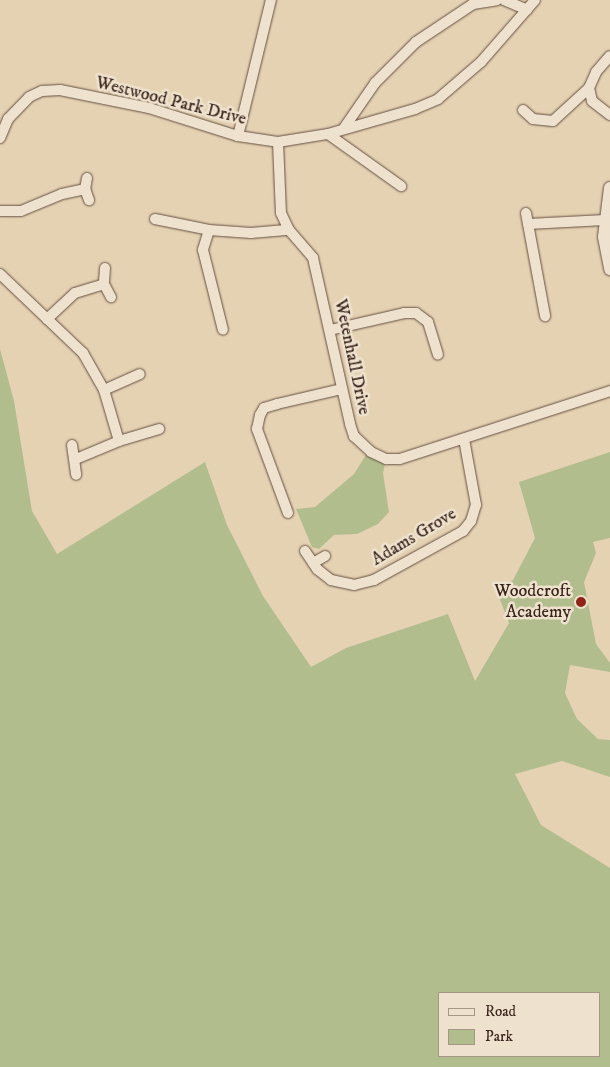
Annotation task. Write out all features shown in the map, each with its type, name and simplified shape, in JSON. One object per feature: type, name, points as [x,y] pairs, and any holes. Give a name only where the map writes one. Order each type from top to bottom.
[{"type":"street","points":[[238,136],[271,0]]},
{"type":"street","points":[[344,128],[375,83],[416,42],[473,4],[497,0]]},
{"type":"street","points":[[504,0],[527,10]]},
{"type":"street","name":"Westwood Park Drive","points":[[0,138],[8,119],[29,97],[42,91],[60,90],[149,108],[238,136],[278,142],[328,134],[406,112],[438,99],[481,62],[535,0]]},
{"type":"street","points":[[523,110],[534,119],[552,121],[589,88],[596,72],[610,56]]},
{"type":"street","points":[[589,88],[592,101],[610,115]]},
{"type":"street","points":[[328,134],[400,186]]},
{"type":"street","name":"Wetenhall Drive","points":[[278,142],[279,203],[289,230],[313,258],[354,436],[380,456],[400,459],[610,391]]},
{"type":"street","points":[[0,211],[21,211],[86,183],[89,200]]},
{"type":"street","points":[[610,188],[604,237],[610,269]]},
{"type":"street","points":[[545,316],[527,218],[605,220]]},
{"type":"street","points":[[155,219],[209,230],[251,233],[289,230]]},
{"type":"street","points":[[209,230],[203,250],[223,330]]},
{"type":"street","points":[[106,268],[104,284],[111,297]]},
{"type":"street","points":[[0,274],[83,353],[104,390],[119,441]]},
{"type":"street","points":[[47,319],[75,293],[104,284]]},
{"type":"street","points":[[330,330],[404,313],[416,313],[428,322],[438,355]]},
{"type":"street","points":[[104,390],[140,374]]},
{"type":"street","points":[[288,513],[257,429],[260,414],[264,408],[277,404],[342,389]]},
{"type":"street","points":[[76,459],[119,441],[159,429]]},
{"type":"street","name":"Adams Grove","points":[[305,551],[313,563],[331,580],[363,583],[463,531],[471,521],[476,505],[464,439]]},
{"type":"street","points":[[72,445],[76,459],[76,474]]},
{"type":"street","points":[[313,563],[325,556]]},
{"type":"green space","points":[[0,349],[14,401],[32,511],[57,554],[205,462],[227,525],[263,596],[311,667],[346,648],[448,614],[475,681],[509,623],[496,589],[513,580],[535,538],[519,482],[610,452],[610,538],[593,542],[596,553],[584,582],[596,644],[610,663],[610,672],[570,665],[565,693],[577,719],[598,739],[610,740],[610,777],[562,761],[515,774],[541,825],[610,868],[610,1067],[0,1067]]},
{"type":"green space","points":[[369,450],[386,459],[383,473],[389,512],[378,524],[357,534],[334,535],[319,549],[312,547],[296,509],[315,507],[354,474]]},
{"type":"place","name":"Woodcroft Academy","points":[[581,602]]}]
